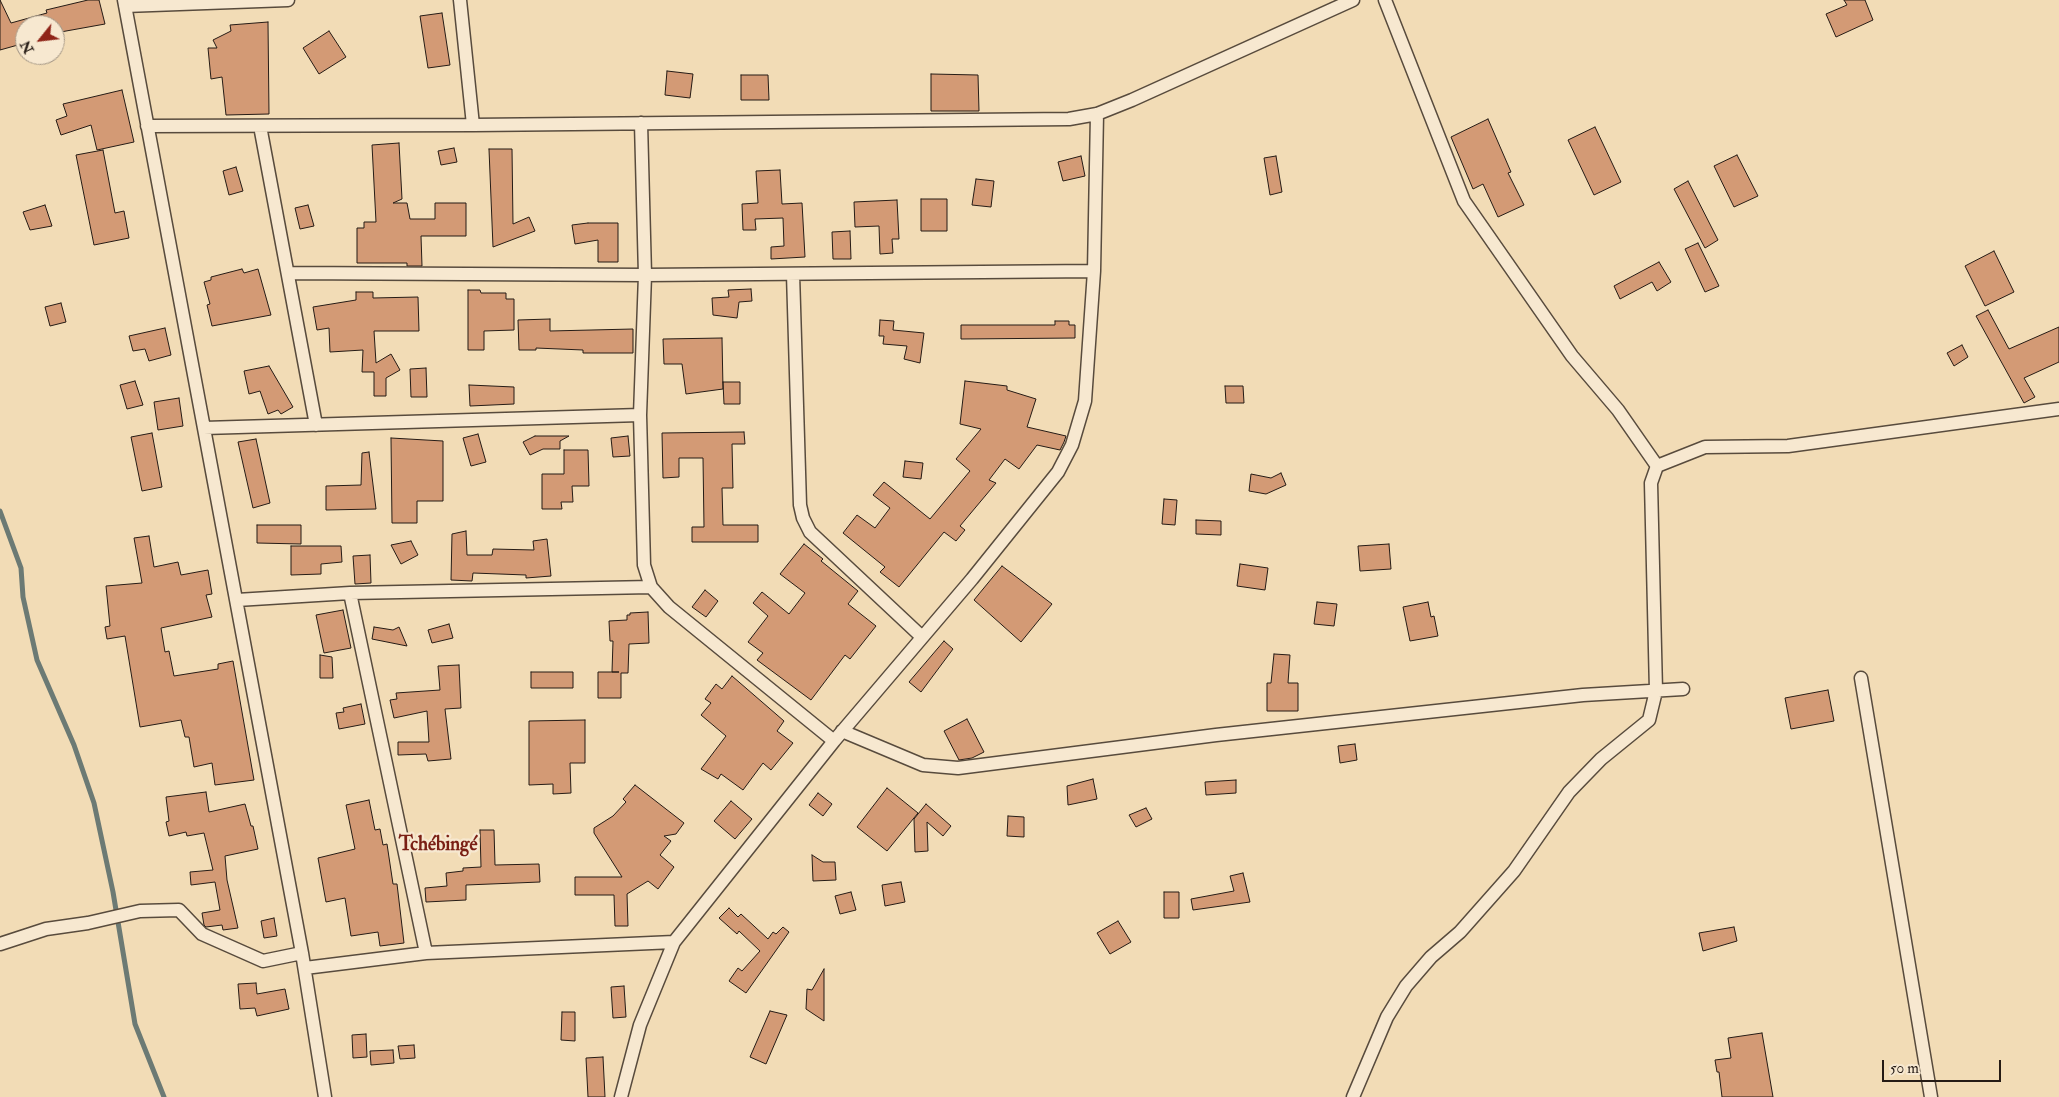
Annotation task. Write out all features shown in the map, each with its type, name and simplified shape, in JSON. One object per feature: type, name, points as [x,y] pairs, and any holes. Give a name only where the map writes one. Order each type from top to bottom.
[{"type":"street","points":[[288,0],[124,3],[305,968],[325,1097]]},
{"type":"street","points":[[460,0],[473,125]]},
{"type":"street","points":[[147,126],[1069,119],[1097,114],[1352,0]]},
{"type":"street","points":[[1385,0],[1464,201],[1572,356],[1618,410],[1657,466]]},
{"type":"street","points":[[621,1097],[640,1025],[674,942],[838,736],[1058,472],[1072,445],[1085,401],[1094,271],[1097,114]]},
{"type":"street","points":[[641,123],[645,275],[640,415],[644,565],[652,587],[669,607],[838,736],[923,766],[958,768],[1226,734],[1583,695],[1683,689]]},
{"type":"street","points":[[260,126],[316,425]]},
{"type":"street","points":[[288,273],[645,275],[1094,271]]},
{"type":"street","points":[[793,274],[800,505],[803,518],[810,532],[922,637]]},
{"type":"street","points":[[1354,1097],[1387,1017],[1406,986],[1431,957],[1460,932],[1514,871],[1568,792],[1601,759],[1649,720],[1656,691],[1651,483],[1657,466],[1705,447],[1788,446],[2059,409]]},
{"type":"street","points":[[204,428],[640,415]]},
{"type":"street","points":[[237,600],[350,593],[652,587]]},
{"type":"street","points":[[350,593],[426,953]]},
{"type":"street","points":[[1861,678],[1931,1097]]},
{"type":"street","points":[[0,944],[46,929],[88,923],[140,911],[179,910],[202,934],[263,961],[302,953]]},
{"type":"street","points":[[305,968],[426,953],[674,942]]},
{"type":"building","points":[[0,0],[11,23],[15,22],[15,46],[0,50]]},
{"type":"building","points":[[88,0],[99,0],[105,24],[65,31],[65,15],[40,15],[47,13],[46,10]]},
{"type":"building","points":[[1844,0],[1865,0],[1873,20],[1836,37],[1826,14],[1847,5]]},
{"type":"building","points":[[442,13],[450,65],[428,68],[420,16]]},
{"type":"building","points":[[268,22],[269,114],[226,115],[222,77],[211,79],[208,48],[217,48],[213,40],[231,31],[230,25]]},
{"type":"building","points":[[329,31],[346,57],[319,74],[303,48]]},
{"type":"building","points":[[667,71],[693,74],[690,98],[665,95]]},
{"type":"building","points":[[931,74],[978,75],[979,111],[931,111]]},
{"type":"building","points":[[741,75],[768,75],[769,100],[741,100]]},
{"type":"building","points":[[122,90],[134,142],[97,150],[91,125],[61,135],[56,120],[67,116],[63,104]]},
{"type":"building","points":[[1488,119],[1511,172],[1508,173],[1524,205],[1498,217],[1483,184],[1473,189],[1451,137]]},
{"type":"building","points":[[1595,127],[1621,182],[1594,195],[1568,140]]},
{"type":"building","points":[[399,143],[402,199],[393,203],[407,203],[410,219],[435,219],[435,203],[466,203],[466,236],[421,236],[422,266],[407,266],[407,263],[357,263],[357,228],[364,228],[364,222],[376,222],[372,145]]},
{"type":"building","points":[[454,148],[457,162],[441,165],[438,151]]},
{"type":"building","points":[[489,149],[512,149],[513,224],[529,217],[535,231],[493,247]]},
{"type":"building","points":[[103,150],[115,213],[124,211],[129,238],[94,245],[76,155]]},
{"type":"building","points":[[1737,155],[1758,196],[1734,207],[1714,166]]},
{"type":"building","points":[[1081,156],[1085,176],[1063,181],[1058,162]]},
{"type":"building","points":[[1276,156],[1282,192],[1270,195],[1264,158]]},
{"type":"building","points":[[236,167],[243,191],[229,195],[223,171]]},
{"type":"building","points":[[780,170],[782,204],[802,203],[805,257],[771,259],[771,247],[784,246],[783,218],[755,219],[756,230],[743,230],[742,204],[758,203],[756,171]]},
{"type":"building","points":[[976,179],[994,181],[991,207],[972,205]]},
{"type":"building","points":[[1688,181],[1718,240],[1705,248],[1674,189]]},
{"type":"building","points":[[921,199],[947,199],[947,231],[921,231]]},
{"type":"building","points":[[897,200],[899,239],[892,239],[893,253],[880,254],[879,226],[855,227],[854,202]]},
{"type":"building","points":[[45,205],[52,226],[30,230],[23,212]]},
{"type":"building","points":[[308,205],[314,226],[300,229],[295,208]]},
{"type":"building","points":[[618,223],[618,262],[598,262],[598,240],[575,244],[572,225]]},
{"type":"building","points":[[850,231],[851,259],[833,259],[832,232]]},
{"type":"building","points":[[1698,243],[1719,286],[1705,292],[1685,249]]},
{"type":"building","points":[[1994,251],[2014,292],[1985,306],[1965,266]]},
{"type":"building","points":[[1659,262],[1671,282],[1657,291],[1652,282],[1620,299],[1614,286]]},
{"type":"building","points":[[242,269],[244,273],[258,269],[271,315],[212,326],[207,305],[210,304],[204,282],[211,280],[211,277]]},
{"type":"building","points":[[751,289],[752,301],[739,302],[737,318],[713,315],[712,298],[729,297],[728,290]]},
{"type":"building","points":[[468,290],[480,290],[481,293],[506,293],[506,299],[514,299],[514,330],[484,331],[484,350],[468,350]]},
{"type":"building","points":[[356,292],[373,292],[373,298],[418,297],[419,331],[374,331],[376,363],[391,354],[400,370],[386,378],[386,396],[374,396],[374,372],[362,372],[363,350],[330,352],[329,328],[317,330],[313,307],[356,300]]},
{"type":"building","points":[[61,303],[66,322],[50,326],[45,307]]},
{"type":"building","points":[[1988,310],[2009,349],[2059,327],[2059,362],[2024,378],[2035,397],[2024,403],[1976,316]]},
{"type":"building","points":[[550,319],[550,331],[633,329],[633,353],[583,353],[583,350],[536,348],[536,350],[519,350],[518,320]]},
{"type":"building","points":[[880,320],[894,321],[893,330],[924,333],[920,363],[904,359],[907,346],[883,344],[884,336],[879,336]]},
{"type":"building","points":[[1055,321],[1069,321],[1069,325],[1075,325],[1075,338],[961,339],[961,325],[1055,325]]},
{"type":"building","points":[[165,328],[171,355],[149,361],[145,349],[133,351],[129,336]]},
{"type":"building","points":[[722,338],[723,389],[686,394],[682,364],[664,364],[663,339]]},
{"type":"building","points":[[1962,345],[1968,357],[1954,366],[1947,353]]},
{"type":"building","points":[[269,366],[293,407],[281,414],[278,410],[268,414],[260,391],[249,394],[244,371]]},
{"type":"building","points":[[426,368],[427,397],[411,397],[410,369]]},
{"type":"building","points":[[135,381],[143,405],[127,409],[120,385]]},
{"type":"building","points":[[965,381],[1007,386],[1007,390],[1036,399],[1027,427],[1066,436],[1060,450],[1037,445],[1019,469],[1005,459],[989,480],[996,483],[960,526],[965,530],[956,541],[944,532],[899,587],[880,572],[885,567],[843,533],[857,515],[875,528],[890,508],[873,495],[884,482],[930,519],[970,471],[956,459],[981,429],[960,424]]},
{"type":"building","points":[[723,382],[740,382],[740,404],[724,404]]},
{"type":"building","points":[[469,385],[514,387],[514,404],[470,406]]},
{"type":"building","points":[[1225,386],[1243,386],[1244,403],[1226,403]]},
{"type":"building","points":[[179,398],[183,426],[158,430],[154,402]]},
{"type":"building","points":[[744,432],[745,444],[732,444],[733,488],[722,488],[723,525],[758,525],[758,542],[692,542],[692,527],[704,527],[703,458],[679,458],[679,477],[663,478],[662,433]]},
{"type":"building","points":[[152,433],[162,487],[142,491],[131,437]]},
{"type":"building","points":[[478,434],[486,462],[471,466],[463,438]]},
{"type":"building","points":[[535,436],[569,436],[560,441],[560,449],[543,449],[530,455],[523,442]]},
{"type":"building","points":[[628,436],[630,456],[613,457],[611,438]]},
{"type":"building","points":[[391,438],[443,441],[443,501],[417,501],[417,523],[392,523]]},
{"type":"building","points":[[256,439],[270,503],[253,508],[238,442]]},
{"type":"building","points":[[564,450],[588,450],[589,486],[572,486],[573,502],[561,502],[562,509],[542,509],[542,474],[564,474]]},
{"type":"building","points":[[369,452],[376,509],[326,510],[326,486],[361,485],[362,453]]},
{"type":"building","points":[[905,461],[923,463],[921,479],[903,477]]},
{"type":"building","points":[[1281,473],[1286,485],[1266,494],[1249,491],[1251,474],[1271,478]]},
{"type":"building","points":[[1164,499],[1177,500],[1175,525],[1162,524]]},
{"type":"building","points":[[1196,520],[1221,521],[1221,535],[1196,534]]},
{"type":"building","points":[[257,525],[301,525],[301,544],[257,543]]},
{"type":"building","points":[[466,531],[467,555],[492,555],[493,549],[534,550],[533,541],[547,539],[551,576],[526,578],[526,575],[473,573],[472,581],[451,580],[452,534]]},
{"type":"building","points":[[149,536],[154,567],[178,562],[181,575],[208,570],[212,594],[206,595],[212,617],[161,628],[165,652],[169,651],[174,676],[218,669],[218,664],[233,661],[254,780],[215,785],[212,763],[194,767],[189,737],[185,737],[181,720],[140,727],[125,636],[107,639],[105,627],[110,626],[106,586],[142,583],[134,538]]},
{"type":"building","points":[[411,541],[418,555],[401,564],[391,545]]},
{"type":"building","points":[[804,544],[823,559],[821,561],[858,591],[848,604],[876,626],[850,659],[845,655],[811,700],[757,660],[763,653],[748,642],[768,616],[753,603],[762,592],[789,614],[805,593],[780,574]]},
{"type":"building","points":[[1389,544],[1391,569],[1360,571],[1358,546]]},
{"type":"building","points":[[291,546],[341,546],[342,562],[321,564],[321,574],[291,575]]},
{"type":"building","points":[[370,555],[371,583],[355,584],[353,556]]},
{"type":"building","points":[[1240,564],[1268,568],[1265,590],[1237,586]]},
{"type":"building","points":[[1002,566],[1052,604],[1021,642],[974,600]]},
{"type":"building","points":[[705,590],[718,601],[706,617],[692,607]]},
{"type":"building","points":[[1317,602],[1337,604],[1334,626],[1314,624]]},
{"type":"building","points":[[1428,602],[1431,617],[1434,616],[1438,636],[1410,641],[1403,607]]},
{"type":"building","points":[[343,610],[351,648],[324,653],[316,615]]},
{"type":"building","points":[[648,612],[649,643],[629,644],[628,673],[621,673],[621,698],[598,698],[598,672],[612,672],[613,641],[610,641],[609,621],[627,620],[627,615],[630,615],[630,613]]},
{"type":"building","points":[[449,624],[453,638],[432,643],[428,630]]},
{"type":"building","points":[[374,627],[393,630],[399,627],[407,646],[372,639]]},
{"type":"building","points":[[944,641],[953,649],[921,692],[909,682]]},
{"type":"building","points":[[1274,654],[1290,655],[1288,683],[1298,683],[1298,711],[1267,711],[1267,683],[1271,683]]},
{"type":"building","points":[[320,655],[332,657],[333,678],[320,678]]},
{"type":"building","points":[[459,665],[461,708],[445,709],[451,759],[428,761],[426,754],[398,755],[398,742],[429,742],[427,711],[394,718],[390,700],[397,699],[396,693],[440,690],[438,666]]},
{"type":"building","points":[[531,672],[573,672],[573,688],[531,688]]},
{"type":"building","points":[[732,676],[784,721],[777,731],[793,743],[771,770],[763,763],[743,790],[721,774],[718,779],[701,769],[726,736],[701,715],[711,703],[705,699],[716,684],[722,689]]},
{"type":"building","points":[[1828,690],[1834,721],[1791,729],[1785,698]]},
{"type":"building","points":[[361,704],[365,724],[339,729],[336,713],[344,712],[343,708]]},
{"type":"building","points":[[967,719],[984,752],[972,758],[959,760],[944,731]]},
{"type":"building","points":[[585,720],[585,763],[570,763],[571,793],[553,794],[553,784],[529,785],[529,721]]},
{"type":"building","points":[[1355,744],[1357,760],[1340,763],[1338,746]]},
{"type":"building","points":[[1093,779],[1097,799],[1068,805],[1067,786]]},
{"type":"building","points":[[1236,780],[1236,793],[1206,795],[1205,782]]},
{"type":"building","points":[[635,785],[684,823],[676,834],[664,836],[671,841],[660,855],[674,867],[658,889],[648,881],[627,894],[628,926],[615,926],[614,895],[575,895],[575,877],[622,877],[594,833],[594,828],[613,816],[626,802],[623,799]]},
{"type":"building","points":[[887,788],[918,813],[887,851],[857,827]]},
{"type":"building","points":[[206,792],[209,812],[245,804],[251,826],[253,826],[258,849],[225,856],[227,880],[238,928],[223,930],[222,925],[206,927],[204,925],[202,913],[220,910],[215,882],[191,885],[190,872],[213,870],[204,833],[187,836],[186,832],[169,836],[166,822],[169,821],[166,797]]},
{"type":"building","points":[[818,793],[832,804],[823,816],[809,805]]},
{"type":"building","points":[[369,800],[375,830],[380,829],[383,845],[387,844],[393,884],[397,884],[404,943],[380,946],[378,932],[351,936],[345,898],[326,902],[318,858],[355,849],[346,805]]},
{"type":"building","points":[[731,801],[752,819],[735,839],[714,821]]},
{"type":"building","points":[[926,804],[951,826],[943,836],[927,822],[928,851],[915,852],[914,819]]},
{"type":"building","points":[[1146,808],[1152,819],[1136,827],[1129,815]]},
{"type":"building","points":[[1008,816],[1024,817],[1024,837],[1007,836]]},
{"type":"building","points":[[480,830],[494,830],[495,865],[539,864],[540,882],[466,885],[466,900],[426,902],[425,888],[447,886],[446,873],[463,871],[463,868],[481,867]]},
{"type":"building","points":[[812,855],[823,862],[835,862],[836,880],[813,881]]},
{"type":"building","points":[[1243,873],[1250,902],[1193,910],[1191,899],[1234,891],[1230,876]]},
{"type":"building","points":[[901,882],[905,902],[885,906],[882,885]]},
{"type":"building","points":[[851,892],[856,910],[840,914],[835,896]]},
{"type":"building","points":[[1164,892],[1179,892],[1179,918],[1164,918]]},
{"type":"building","points":[[729,908],[738,917],[741,914],[768,939],[773,932],[776,934],[783,927],[789,932],[746,993],[729,981],[738,968],[742,971],[760,951],[739,931],[737,934],[719,918]]},
{"type":"building","points":[[274,918],[277,936],[264,938],[261,921]]},
{"type":"building","points":[[1118,921],[1131,942],[1110,954],[1097,933]]},
{"type":"building","points":[[1734,927],[1737,941],[1703,951],[1699,933]]},
{"type":"building","points":[[824,969],[824,1021],[806,1009],[807,989],[812,990]]},
{"type":"building","points":[[256,983],[257,994],[285,989],[289,1009],[257,1016],[255,1008],[240,1009],[238,984]]},
{"type":"building","points":[[624,986],[626,1017],[613,1018],[611,987]]},
{"type":"building","points":[[770,1011],[787,1015],[766,1064],[750,1057]]},
{"type":"building","points":[[562,1012],[575,1012],[575,1041],[561,1040]]},
{"type":"building","points":[[1762,1033],[1773,1097],[1722,1097],[1719,1072],[1717,1072],[1715,1060],[1731,1058],[1728,1038]]},
{"type":"building","points":[[366,1034],[367,1057],[353,1058],[352,1035]]},
{"type":"building","points":[[414,1045],[415,1058],[400,1059],[398,1046]]},
{"type":"building","points":[[393,1050],[394,1063],[371,1065],[370,1051]]},
{"type":"building","points":[[603,1057],[605,1097],[588,1097],[586,1058]]},
{"type":"waterway","points":[[0,511],[21,568],[23,597],[37,660],[74,745],[94,803],[113,892],[135,1024],[164,1097]]},
{"type":"district","name":"Tchébingé","points":[[438,846]]}]
